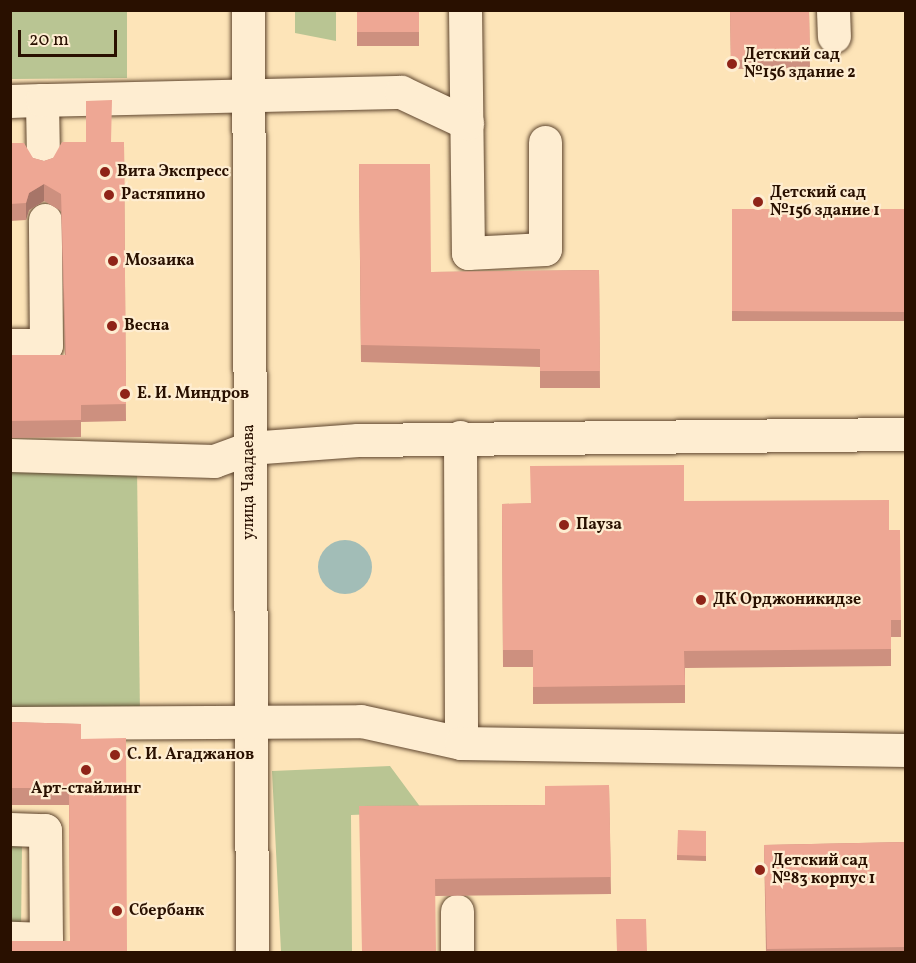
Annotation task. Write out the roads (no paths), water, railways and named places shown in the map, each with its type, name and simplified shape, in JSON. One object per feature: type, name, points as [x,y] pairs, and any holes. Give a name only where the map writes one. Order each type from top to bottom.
[{"type":"street","name":"улица Чаадаева","points":[[248,10],[252,952]]},
{"type":"street","points":[[465,10],[468,253],[545,249],[545,142]]},
{"type":"street","points":[[44,159],[26,101],[401,92],[467,123]]},
{"type":"street","points":[[10,345],[46,345],[45,220]]},
{"type":"street","points":[[10,454],[214,461],[249,447],[460,437],[906,434]]},
{"type":"street","points":[[460,437],[461,743]]},
{"type":"street","points":[[10,723],[251,725],[361,722],[461,743],[906,750]]},
{"type":"street","points":[[10,829],[45,830],[46,946],[10,938]]},
{"type":"street","points":[[456,911],[457,952]]},
{"type":"water","points":[[345,540],[355,542],[364,548],[370,557],[372,567],[370,577],[364,586],[355,592],[345,594],[335,592],[326,586],[320,577],[318,567],[320,557],[326,548],[335,542]]},
{"type":"place","name":"Детский сад №156 здание 2","points":[[732,64]]},
{"type":"place","name":"Вита Экспресс","points":[[105,172]]},
{"type":"place","name":"Растяпино","points":[[109,195]]},
{"type":"place","name":"Детский сад №156 здание 1","points":[[758,202]]},
{"type":"place","name":"Мозаика","points":[[113,261]]},
{"type":"place","name":"Весна","points":[[112,326]]},
{"type":"place","name":"Е. И. Миндров","points":[[125,394]]},
{"type":"place","name":"Пауза","points":[[564,525]]},
{"type":"place","name":"ДК Орджоникидзе","points":[[701,600]]},
{"type":"place","name":"С. И. Агаджанов","points":[[115,755]]},
{"type":"place","name":"Арт-стайлинг","points":[[86,770]]},
{"type":"place","name":"Детский сад №83 корпус 1","points":[[760,870]]},
{"type":"place","name":"Сбербанк","points":[[117,911]]}]
